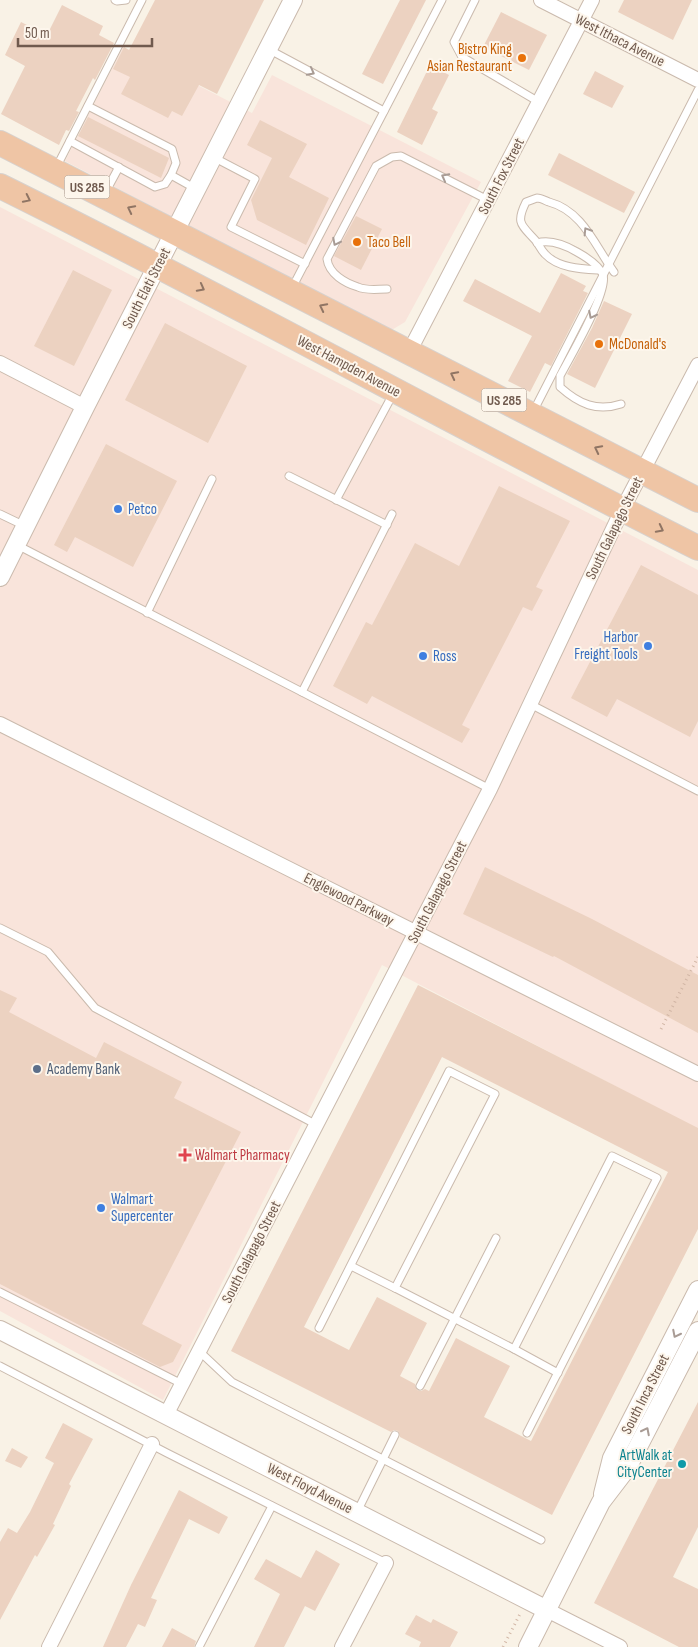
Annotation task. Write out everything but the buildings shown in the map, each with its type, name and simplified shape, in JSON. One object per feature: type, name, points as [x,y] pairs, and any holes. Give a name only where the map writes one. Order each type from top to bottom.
[{"type":"highway","name":"US 285","points":[[0,143],[698,500]]},
{"type":"highway","name":"West Hampden Avenue","points":[[0,186],[158,266],[698,548]]},
{"type":"street","name":"South Elati Street","points":[[0,578],[85,406],[293,0]]},
{"type":"street","name":"West Ithaca Avenue","points":[[541,0],[698,80]]},
{"type":"street","name":"South Fox Street","points":[[409,352],[592,0]]},
{"type":"street","points":[[0,362],[85,406]]},
{"type":"street","name":"South Galapago Street","points":[[166,1415],[490,789],[622,510],[698,365]]},
{"type":"street","name":"Englewood Parkway","points":[[0,724],[327,886],[399,925],[417,932],[698,1074]]},
{"type":"street","name":"South Inca Street","points":[[601,1502],[612,1458],[698,1290]]},
{"type":"street","name":"West Floyd Avenue","points":[[0,1330],[620,1647]]},
{"type":"street","name":"South Inca Street","points":[[528,1647],[601,1502],[627,1468],[698,1331]]},
{"type":"street","points":[[49,1647],[152,1444]]},
{"type":"street","points":[[342,1647],[386,1563]]},
{"type":"lane","points":[[114,0],[117,2],[126,0]]},
{"type":"lane","points":[[55,171],[142,0]]},
{"type":"lane","points":[[291,291],[442,0]]},
{"type":"lane","points":[[475,0],[454,42],[462,57],[539,102]]},
{"type":"lane","points":[[268,49],[384,111]]},
{"type":"lane","points":[[532,415],[601,272],[608,265],[698,90]]},
{"type":"lane","points":[[70,142],[156,187],[165,184],[171,175],[176,163],[172,149],[88,106]]},
{"type":"lane","points":[[386,289],[371,290],[359,288],[331,271],[327,260],[376,166],[392,157],[401,156],[488,200]]},
{"type":"lane","points":[[213,157],[255,179],[231,227],[305,264]]},
{"type":"lane","points":[[103,195],[119,167]]},
{"type":"lane","points":[[171,175],[196,190]]},
{"type":"lane","points":[[601,272],[565,266],[545,254],[521,227],[520,215],[526,202],[537,198],[555,203],[569,210],[581,222],[614,272]]},
{"type":"lane","points":[[537,243],[546,240],[573,250],[586,258],[601,272],[604,283],[596,308],[560,376],[560,387],[572,397],[590,406],[608,408],[621,404]]},
{"type":"lane","points":[[336,500],[395,390]]},
{"type":"lane","points":[[289,476],[387,525]]},
{"type":"lane","points":[[147,612],[212,479]]},
{"type":"lane","points":[[0,514],[25,526]]},
{"type":"lane","points":[[302,692],[392,514]]},
{"type":"lane","points":[[16,545],[490,789]]},
{"type":"lane","points":[[530,704],[698,791]]},
{"type":"lane","points":[[0,928],[48,952],[96,1008],[317,1125]]},
{"type":"lane","points":[[319,1328],[449,1070],[494,1094],[395,1288]]},
{"type":"lane","points":[[514,1349],[612,1156],[657,1178],[527,1433]]},
{"type":"lane","points":[[420,1386],[496,1238]]},
{"type":"lane","points":[[351,1266],[558,1373]]},
{"type":"lane","points":[[0,1292],[182,1384]]},
{"type":"lane","points":[[199,1351],[232,1382],[541,1540]]},
{"type":"lane","points":[[0,1366],[386,1563]]},
{"type":"lane","points":[[356,1512],[395,1435]]},
{"type":"lane","points":[[199,1647],[272,1506]]},
{"type":"path","points":[[661,1028],[698,957]]},
{"type":"path","points":[[502,1647],[515,1623]]},
{"type":"shaded area","points":[[123,47],[252,113],[272,75],[481,182],[405,322],[390,331],[65,161]]},
{"type":"shaded area","points":[[0,207],[698,570],[698,1129],[382,965],[163,1400],[0,1311]]},
{"type":"place","name":"Bistro King Asian Restaurant","points":[[522,58]]},
{"type":"place","name":"Taco Bell","points":[[357,242]]},
{"type":"place","name":"McDonald's","points":[[599,344]]},
{"type":"place","name":"Petco","points":[[118,509]]},
{"type":"place","name":"Harbor Freight Tools","points":[[648,646]]},
{"type":"place","name":"Ross","points":[[423,656]]},
{"type":"place","name":"Academy Bank","points":[[37,1069]]},
{"type":"place","name":"Walmart Pharmacy","points":[[185,1155]]},
{"type":"place","name":"Walmart Supercenter","points":[[101,1208]]},
{"type":"place","name":"ArtWalk at CityCenter","points":[[682,1464]]}]
